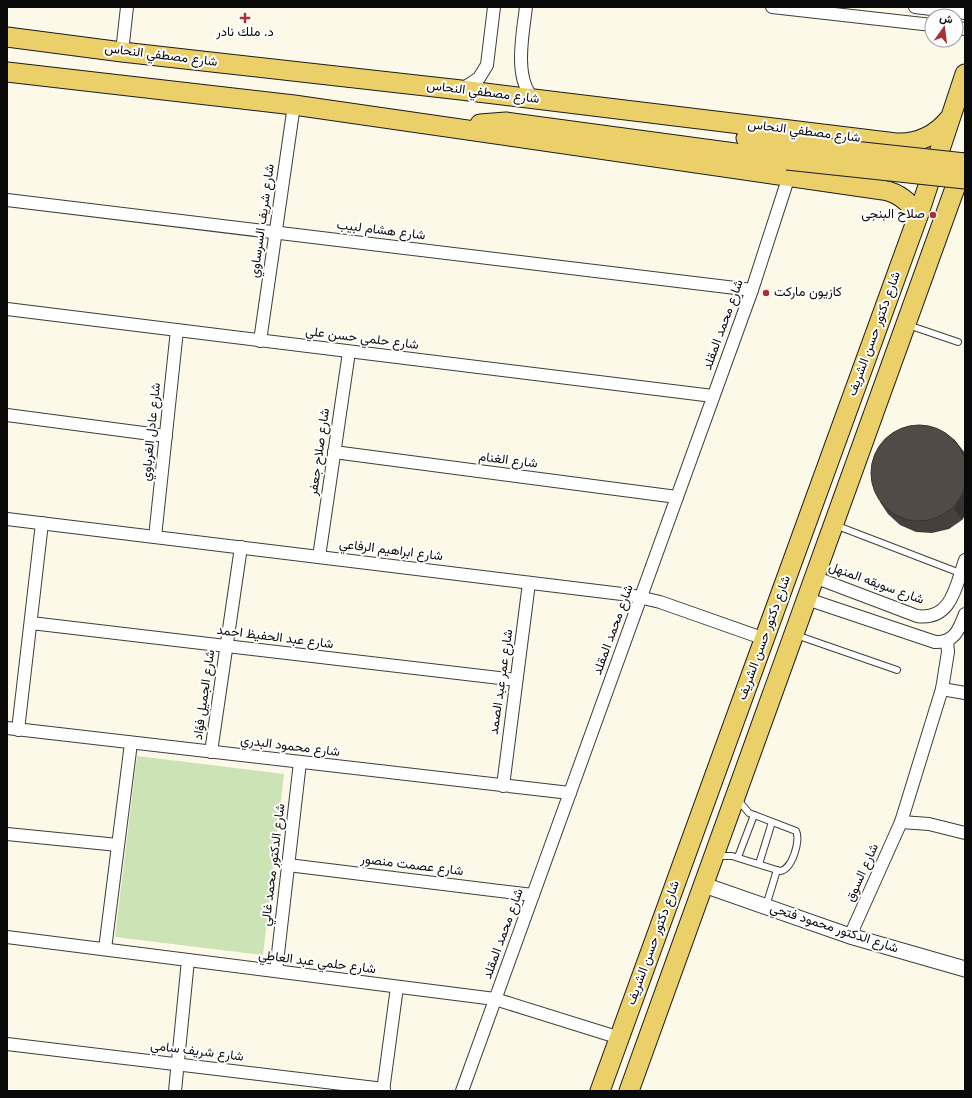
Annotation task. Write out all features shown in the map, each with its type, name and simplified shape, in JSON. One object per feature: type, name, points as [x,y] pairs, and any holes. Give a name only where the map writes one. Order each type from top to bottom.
[{"type":"main road","name":"شارع مصطفي النحاس","points":[[7,37],[122,52],[461,90],[896,144],[918,141],[937,132],[950,118]]},
{"type":"main road","points":[[7,72],[294,105],[461,129],[483,123],[506,122],[788,160],[965,163]]},
{"type":"main road","name":"شارع دكتور حسن الشريف","points":[[600,1091],[918,216],[965,74]]},
{"type":"main road","points":[[534,99],[544,106],[560,112],[788,160],[961,192]]},
{"type":"main road","points":[[855,186],[866,183],[878,171],[879,154],[870,140]]},
{"type":"main road","points":[[940,150],[950,161],[958,162],[965,159]]},
{"type":"main road","name":"شارع دكتور حسن الشريف","points":[[629,1091],[945,216],[961,192],[965,159]]},
{"type":"main road","points":[[788,160],[855,186],[896,194],[908,202],[918,216]]},
{"type":"main road","points":[[929,185],[943,185],[961,192]]},
{"type":"main road","points":[[646,967],[671,976]]},
{"type":"street","points":[[122,52],[127,7]]},
{"type":"street","points":[[461,90],[479,78],[487,65],[494,7]]},
{"type":"street","points":[[526,7],[522,44],[523,76],[527,92],[534,99]]},
{"type":"street","points":[[772,7],[851,11],[924,24]]},
{"type":"street","points":[[915,7],[965,13]]},
{"type":"street","name":"شارع شريف السرساوي","points":[[260,340],[294,105]]},
{"type":"street","name":"شارع محمد المقلد","points":[[462,1091],[752,290],[788,160]]},
{"type":"street","name":"شارع هشام لبيب","points":[[7,200],[752,290]]},
{"type":"street","name":"شارع حلمي حسن علي","points":[[7,310],[714,396]]},
{"type":"street","name":"شارع عادل الغرباوي","points":[[155,537],[177,330]]},
{"type":"street","name":"شارع صلاح جعفر","points":[[319,557],[349,352]]},
{"type":"street","points":[[7,415],[166,436]]},
{"type":"street","name":"شارع الغنام","points":[[334,452],[677,496]]},
{"type":"street","name":"شارع ابراهيم الرفاعي","points":[[7,519],[530,582],[641,597],[765,639]]},
{"type":"street","points":[[13,729],[31,623],[42,523]]},
{"type":"street","name":"شارع الجميل فؤاد","points":[[211,752],[242,547]]},
{"type":"street","name":"شارع سويقه المنهل","points":[[814,577],[923,616],[939,613],[949,605],[963,572]]},
{"type":"street","name":"شارع عمر عبد الصمد","points":[[502,786],[530,582]]},
{"type":"street","points":[[807,599],[930,641],[947,641],[956,634],[965,614]]},
{"type":"street","name":"شارع عبد الحفيظ احمد","points":[[31,623],[516,680]]},
{"type":"street","name":"شارع السوق","points":[[850,936],[901,822],[942,689],[948,652],[947,641]]},
{"type":"street","points":[[942,689],[965,693]]},
{"type":"street","name":"شارع محمود البدري","points":[[13,729],[570,793]]},
{"type":"street","points":[[105,949],[131,743]]},
{"type":"street","name":"شارع الدكتور محمد غالي","points":[[276,971],[300,762]]},
{"type":"street","points":[[901,822],[929,824],[965,833]]},
{"type":"street","points":[[7,834],[118,845]]},
{"type":"street","name":"شارع عصمت منصور","points":[[288,865],[533,895]]},
{"type":"street","name":"شارع الدكتور محمود فتحي","points":[[704,885],[850,936],[965,969]]},
{"type":"street","name":"شارع حلمي عبد العاطي","points":[[7,937],[495,999],[620,1038]]},
{"type":"street","points":[[175,1091],[188,960]]},
{"type":"street","name":"شارع شريف سامي","points":[[7,1044],[384,1090],[397,987]]},
{"type":"lane","points":[[906,324],[958,342]]},
{"type":"lane","points":[[834,524],[963,572]]},
{"type":"lane","points":[[794,635],[897,670]]},
{"type":"lane","points":[[714,857],[726,855],[738,857],[783,871],[790,865],[798,838],[793,828],[754,815],[741,805],[736,795]]},
{"type":"lane","points":[[738,857],[754,815]]},
{"type":"lane","points":[[759,864],[772,822]]},
{"type":"lane","points":[[766,907],[777,870]]},
{"type":"green space","points":[[137,756],[284,774],[263,955],[115,937]]},
{"type":"building","points":[[919,425],[938,428],[953,439],[964,454],[967,473],[964,492],[953,507],[938,518],[919,521],[900,518],[885,507],[874,492],[871,473],[874,454],[885,439],[900,428]]},
{"type":"place","name":"د. ملك نادر","points":[[245,18]]},
{"type":"place","name":"صلاح البنجى","points":[[933,215]]},
{"type":"place","name":"كازيون ماركت","points":[[766,293]]}]
